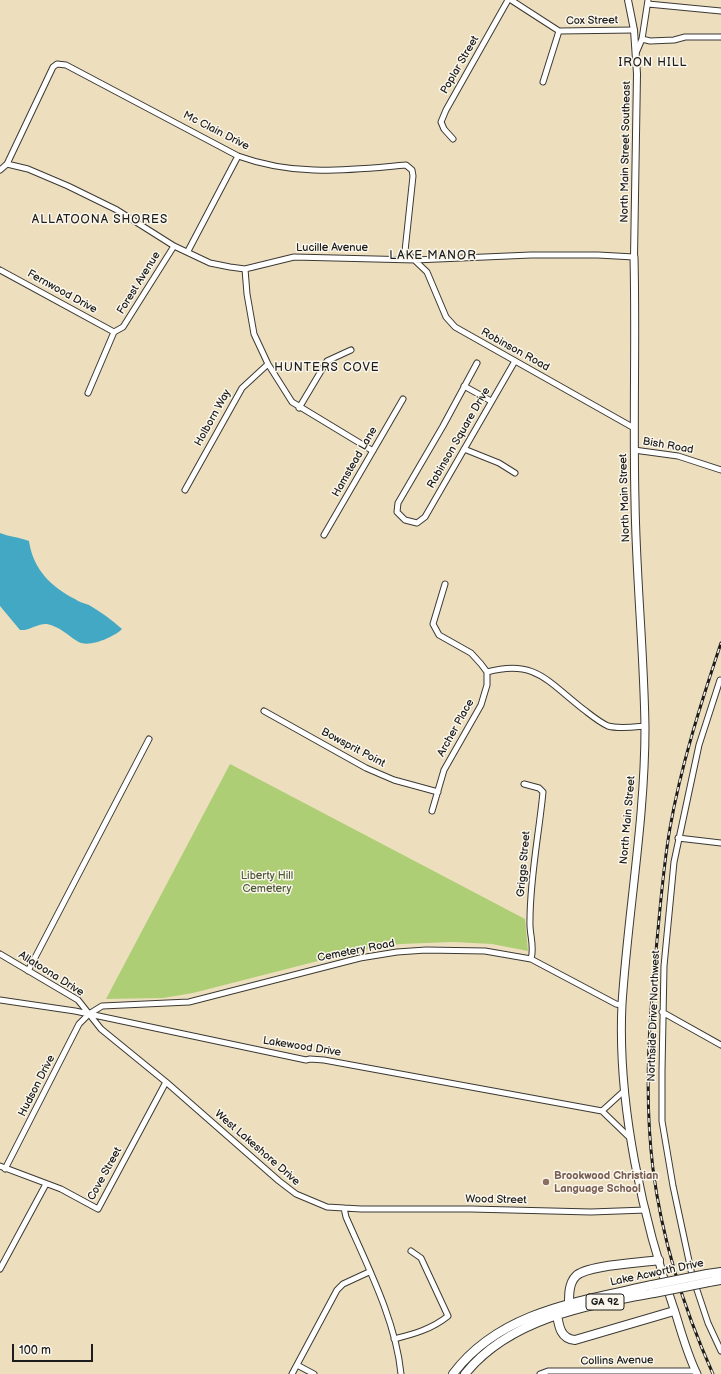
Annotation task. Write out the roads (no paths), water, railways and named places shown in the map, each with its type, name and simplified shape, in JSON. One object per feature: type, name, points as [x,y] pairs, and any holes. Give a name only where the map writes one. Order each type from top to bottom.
[{"type":"main road","name":"North Main Street","points":[[634,257],[634,450],[645,726],[643,802],[633,884],[622,1005],[625,1089],[631,1139],[646,1210],[674,1311],[696,1372]]},
{"type":"main road","points":[[569,1303],[572,1283],[581,1272],[659,1260]]},
{"type":"main road","name":"Lake Acworth Drive","points":[[453,1374],[475,1351],[499,1333],[532,1316],[569,1303],[708,1278],[721,1272]]},
{"type":"main road","name":"Lake Acworth Drive","points":[[708,1278],[721,1280]]},
{"type":"main road","name":"Lake Acworth Drive","points":[[465,1374],[490,1350],[510,1337],[557,1315],[653,1289]]},
{"type":"main road","points":[[557,1315],[561,1333],[566,1338],[575,1340],[674,1311]]},
{"type":"street","name":"Cox Street","points":[[510,0],[559,31],[634,30]]},
{"type":"street","name":"Poplar Street","points":[[453,140],[444,129],[441,122],[446,110],[510,0]]},
{"type":"street","name":"North Main Street Southeast","points":[[628,0],[634,30],[636,53],[634,257]]},
{"type":"street","points":[[636,53],[642,39],[648,2],[721,11]]},
{"type":"street","points":[[543,82],[559,31]]},
{"type":"street","points":[[642,39],[674,40],[685,37],[721,37]]},
{"type":"street","name":"Mc Clain Drive","points":[[7,164],[50,73],[57,64],[66,65],[238,156],[262,164],[292,170],[319,171],[406,165],[412,170],[413,176],[405,251],[415,260]]},
{"type":"street","points":[[188,251],[238,156]]},
{"type":"street","points":[[0,170],[7,164]]},
{"type":"street","name":"Lucille Avenue","points":[[7,164],[28,169],[118,210],[174,246],[188,251],[210,263],[245,269],[294,257],[415,260],[531,255],[598,255],[634,257]]},
{"type":"street","name":"Forest Avenue","points":[[88,393],[114,332],[123,326],[174,246]]},
{"type":"street","name":"Robinson Road","points":[[415,260],[427,272],[446,317],[455,327],[634,428]]},
{"type":"street","points":[[245,269],[247,294],[254,334],[268,364],[292,402],[299,408],[373,451]]},
{"type":"street","name":"Fernwood Drive","points":[[0,270],[114,332]]},
{"type":"street","points":[[299,408],[327,361],[351,350]]},
{"type":"street","name":"Robinson Square Drive","points":[[464,386],[398,503],[397,512],[405,520],[417,523],[425,517],[515,361]]},
{"type":"street","points":[[477,363],[464,386],[492,401]]},
{"type":"street","name":"Holborn Way","points":[[185,490],[242,388],[268,364]]},
{"type":"street","name":"Hamstead Lane","points":[[324,534],[403,400]]},
{"type":"street","points":[[464,449],[499,463],[515,473]]},
{"type":"street","name":"Bish Road","points":[[634,450],[678,456],[721,470]]},
{"type":"street","points":[[445,584],[433,624],[439,635],[471,653],[487,672],[506,667],[524,668],[536,673],[596,719],[608,726],[645,726]]},
{"type":"street","name":"Archer Place","points":[[432,811],[444,770],[485,696],[487,672]]},
{"type":"street","name":"Northside Drive Northwest","points":[[720,680],[699,745],[678,838],[671,888],[664,966],[662,1012],[662,1121],[672,1179],[692,1275],[708,1323],[721,1351]]},
{"type":"street","name":"Bowsprit Point","points":[[264,711],[366,768],[394,780],[438,792]]},
{"type":"street","points":[[28,971],[149,739]]},
{"type":"street","name":"Griggs Street","points":[[524,784],[539,788],[543,792],[536,833],[530,921],[534,951],[531,959]]},
{"type":"street","points":[[678,838],[721,843]]},
{"type":"street","name":"Cemetery Road","points":[[89,1014],[102,1006],[189,1002],[324,967],[397,952],[426,950],[485,951],[531,959],[616,1004],[622,1005]]},
{"type":"street","name":"Allatoona Drive","points":[[0,954],[78,1000],[89,1014]]},
{"type":"street","name":"Lakewood Drive","points":[[0,1000],[89,1014],[283,1056],[306,1060],[324,1060],[602,1111]]},
{"type":"street","points":[[662,1012],[721,1045]]},
{"type":"street","name":"West Lakeshore Drive","points":[[89,1014],[101,1029],[166,1082],[296,1194],[327,1207],[344,1208]]},
{"type":"street","name":"Hudson Drive","points":[[3,1167],[79,1024],[89,1014]]},
{"type":"street","name":"Cove Street","points":[[3,1167],[61,1189],[98,1209],[166,1082]]},
{"type":"street","points":[[625,1089],[618,1098],[602,1111],[631,1139]]},
{"type":"street","points":[[0,1269],[46,1184]]},
{"type":"street","points":[[344,1208],[394,1339],[399,1358],[400,1374]]},
{"type":"street","name":"Wood Street","points":[[344,1208],[591,1212],[646,1210]]},
{"type":"street","points":[[394,1339],[417,1333],[439,1323],[448,1316],[421,1258],[411,1251]]},
{"type":"street","points":[[292,1374],[337,1290],[343,1284],[369,1272]]},
{"type":"street","points":[[296,1365],[314,1374]]},
{"type":"street","name":"Collins Avenue","points":[[540,1374],[548,1371],[696,1372]]},
{"type":"water","points":[[0,533],[29,541],[34,560],[44,576],[51,583],[78,601],[98,610],[122,629],[101,641],[88,644],[77,641],[52,625],[44,624],[20,630],[0,606]]},
{"type":"railway","points":[[713,1374],[702,1349],[684,1299],[668,1248],[662,1222],[650,1142],[648,1060],[653,978],[670,828],[686,758],[699,711],[721,643]]},
{"type":"place","name":"Brookwood Christian Language School","points":[[546,1182]]},
{"type":"district","name":"IRON HILL","points":[[653,63]]},
{"type":"district","name":"ALLATOONA SHORES","points":[[100,220]]},
{"type":"district","name":"LAKE MANOR","points":[[433,256]]},
{"type":"district","name":"HUNTERS COVE","points":[[327,368]]},
{"type":"park label","name":"Liberty Hill Cemetery","points":[[267,882]]}]
